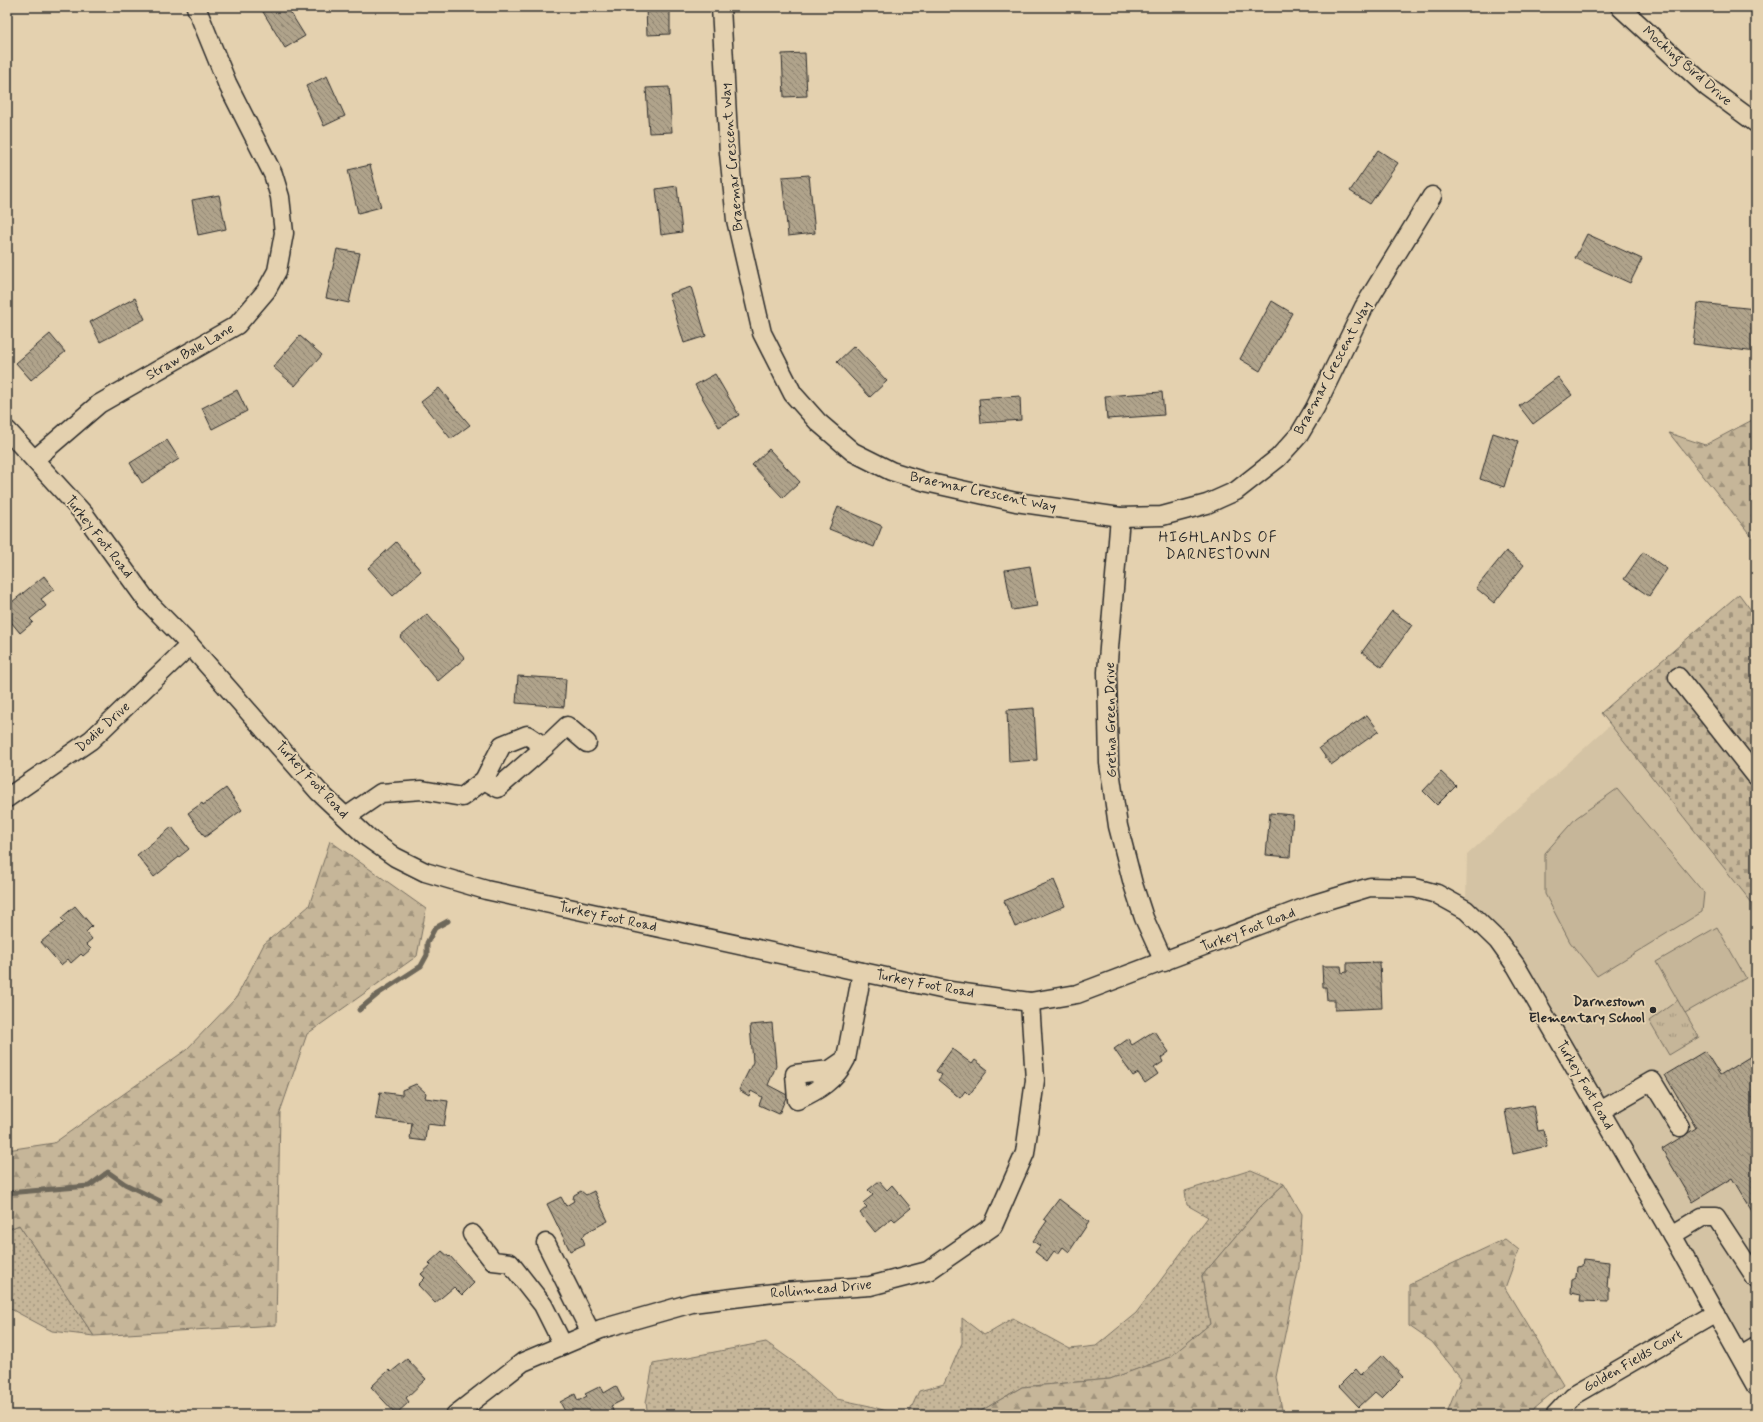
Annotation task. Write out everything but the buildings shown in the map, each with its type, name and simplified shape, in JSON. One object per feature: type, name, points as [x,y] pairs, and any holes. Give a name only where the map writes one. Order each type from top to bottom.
[{"type":"street","name":"Straw Bale Lane","points":[[35,459],[99,404],[237,325],[266,292],[277,271],[284,233],[280,198],[275,180],[227,83],[196,7]]},
{"type":"street","name":"Braemar Crescent Way","points":[[721,7],[729,153],[736,220],[762,333],[792,394],[818,422],[853,452],[891,471],[926,482],[1016,502],[1120,517],[1162,516],[1207,504],[1236,491],[1278,458],[1299,435],[1315,408],[1364,307],[1432,196]]},
{"type":"street","name":"Mocking Bird Drive","points":[[1620,7],[1707,87],[1756,122]]},
{"type":"street","name":"Turkey Foot Road","points":[[7,430],[84,514],[147,600],[190,645],[319,792],[368,838],[395,857],[425,872],[486,890],[950,991],[1030,1002],[1077,994],[1314,904],[1370,887],[1415,888],[1437,894],[1466,910],[1498,941],[1516,966],[1716,1313],[1749,1352],[1756,1385]]},
{"type":"street","name":"Gretna Green Drive","points":[[1120,517],[1107,672],[1109,763],[1118,826],[1133,884],[1144,918],[1164,962]]},
{"type":"street","name":"Dodie Drive","points":[[7,798],[90,740],[190,645]]},
{"type":"street","points":[[1678,676],[1756,776]]},
{"type":"street","points":[[484,780],[498,788],[567,726],[587,743]]},
{"type":"street","points":[[346,817],[381,793],[422,790],[462,797],[484,780],[502,745],[527,735],[545,747]]},
{"type":"street","points":[[846,1059],[862,972]]},
{"type":"street","name":"Rollinmead Drive","points":[[455,1415],[523,1362],[591,1333],[692,1303],[782,1292],[870,1286],[928,1271],[993,1226],[1025,1153],[1035,1080],[1030,1002]]},
{"type":"street","points":[[1600,1111],[1652,1081],[1680,1127]]},
{"type":"street","points":[[1672,1235],[1702,1217],[1716,1217],[1756,1278]]},
{"type":"street","points":[[472,1234],[494,1262],[510,1263],[544,1305],[563,1345]]},
{"type":"street","points":[[546,1243],[591,1333]]},
{"type":"street","name":"Golden Fields Court","points":[[1555,1415],[1573,1396],[1716,1313]]},
{"type":"shaded area","name":"Darnestown Elementary School","points":[[1610,725],[1756,908],[1756,1362],[1589,1077],[1513,942],[1466,901],[1467,855]]},
{"type":"green space","points":[[1756,418],[1756,542],[1669,433],[1705,445]]},
{"type":"green space","points":[[1739,594],[1756,617],[1756,908],[1601,713]]},
{"type":"green space","points":[[1617,789],[1704,893],[1702,912],[1597,976],[1570,942],[1545,894],[1545,853],[1576,818]]},
{"type":"green space","points":[[330,841],[426,909],[417,956],[307,1034],[280,1112],[276,1325],[94,1336],[19,1225],[7,1230],[7,1150],[54,1143],[186,1050],[236,998],[264,944],[309,906]]},
{"type":"green space","points":[[1717,927],[1746,978],[1685,1013],[1656,962]]},
{"type":"green space","points":[[1678,1000],[1699,1037],[1669,1055],[1649,1021]]},
{"type":"green space","points":[[1251,1170],[1284,1184],[1260,1207],[1202,1276],[1210,1324],[1171,1357],[1110,1379],[1022,1387],[974,1415],[908,1415],[919,1391],[944,1384],[962,1343],[962,1318],[984,1335],[1013,1318],[1070,1349],[1096,1346],[1136,1313],[1208,1217],[1187,1205],[1185,1191]]},
{"type":"green space","points":[[1284,1184],[1302,1214],[1299,1267],[1276,1377],[1283,1415],[974,1415],[1022,1387],[1110,1379],[1170,1357],[1210,1324],[1202,1276],[1260,1207]]},
{"type":"green space","points":[[19,1225],[94,1336],[52,1331],[7,1307],[7,1230]]},
{"type":"green space","points":[[1505,1239],[1519,1250],[1505,1288],[1563,1384],[1526,1415],[1446,1415],[1461,1378],[1432,1342],[1409,1326],[1409,1284]]},
{"type":"green space","points":[[766,1342],[795,1363],[837,1399],[870,1406],[899,1415],[648,1415],[646,1403],[653,1364]]},
{"type":"waterway","points":[[359,1010],[378,994],[421,966],[427,955],[427,943],[435,928],[448,921]]},
{"type":"waterway","points":[[7,1193],[89,1186],[108,1172],[125,1184],[160,1201]]},
{"type":"place","name":"Darnestown Elementary School","points":[[1653,1010]]},
{"type":"district","name":"HIGHLANDS OF DARNESTOWN","points":[[1218,546]]}]
